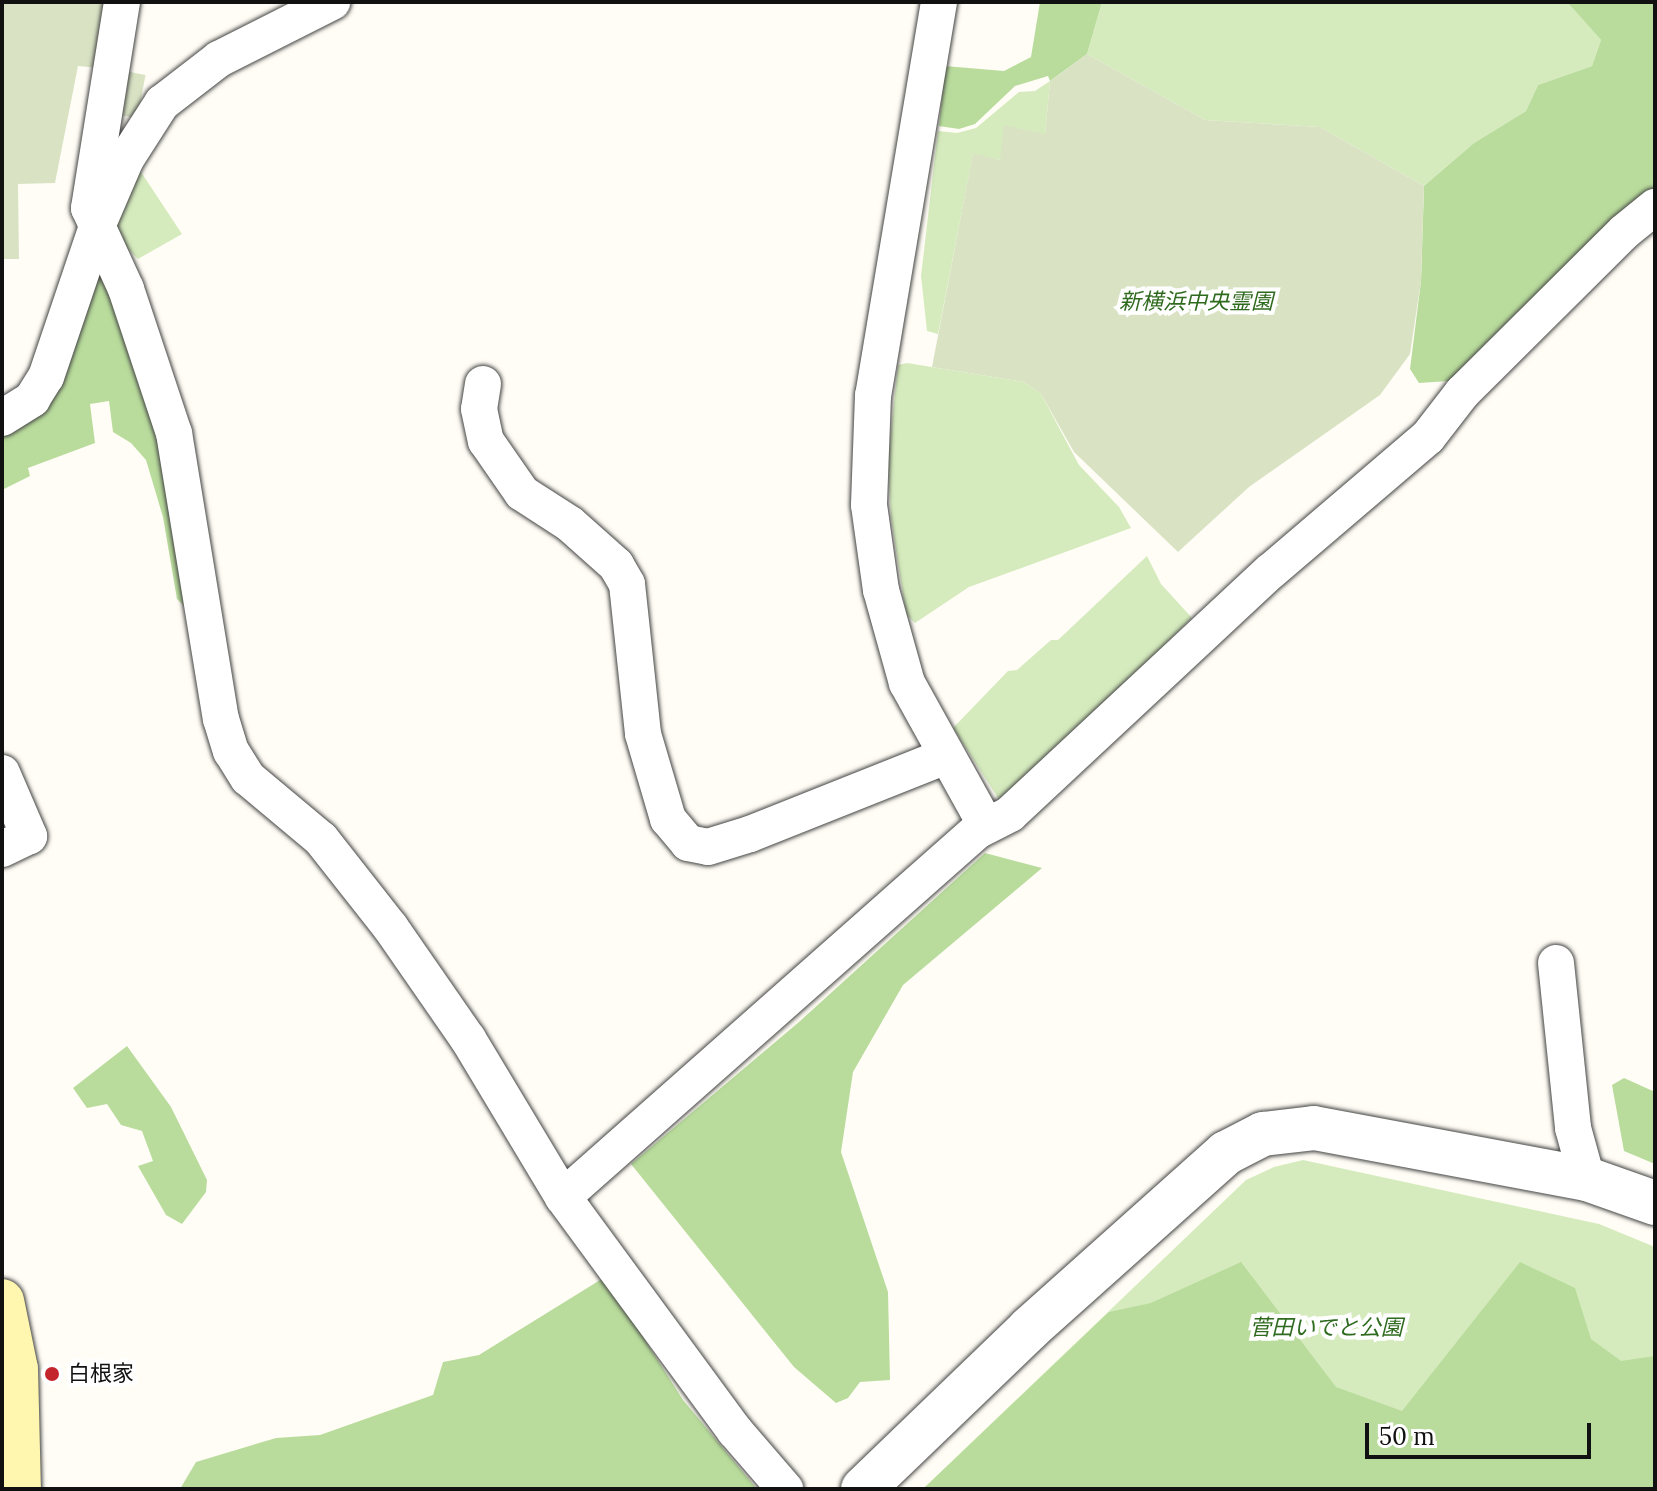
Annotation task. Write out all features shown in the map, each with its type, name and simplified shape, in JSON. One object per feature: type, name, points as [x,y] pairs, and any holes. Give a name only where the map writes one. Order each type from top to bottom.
[{"type":"main road","points":[[2,1301],[16,1369],[19,1489]]},
{"type":"street","points":[[122,2],[89,191],[89,208],[126,289],[174,433],[221,719],[231,751],[248,778],[321,839],[391,928],[468,1039],[563,1197],[735,1431],[785,1489]]},
{"type":"street","points":[[2,418],[32,399],[46,377],[96,229],[126,159],[162,103],[219,59],[332,2]]},
{"type":"street","points":[[939,2],[873,395],[869,505],[881,590],[907,683],[985,824]]},
{"type":"street","points":[[563,1197],[985,824],[1010,814],[1271,571],[1428,437],[1462,393],[1624,232],[1655,207]]},
{"type":"street","points":[[483,384],[479,409],[486,441],[522,493],[570,524],[616,565],[627,584],[643,734],[668,819],[688,843],[708,847],[750,834],[946,756]]},
{"type":"street","points":[[2,773],[29,836],[2,849]]},
{"type":"street","points":[[1556,963],[1573,1128],[1587,1179]]},
{"type":"street","points":[[863,1489],[1029,1329],[1214,1164],[1263,1134],[1314,1128],[1587,1179],[1655,1203]]},
{"type":"green space","points":[[2,2],[107,2],[100,68],[78,66],[55,183],[18,184],[19,259],[2,259]]},
{"type":"green space","points":[[1040,2],[1102,2],[1087,54],[1050,81],[1048,76],[1015,86],[975,124],[959,129],[939,126],[945,66],[1004,71],[1031,57]]},
{"type":"green space","points":[[1102,2],[1567,2],[1601,40],[1592,66],[1538,85],[1526,111],[1474,143],[1424,186],[1320,127],[1205,120],[1087,54]]},
{"type":"green space","points":[[1567,2],[1655,2],[1655,204],[1463,380],[1419,383],[1410,369],[1421,281],[1424,186],[1474,143],[1526,111],[1538,85],[1592,66],[1601,40]]},
{"type":"green space","name":"新横浜中央霊園","points":[[1087,54],[1205,120],[1320,127],[1424,186],[1421,281],[1410,354],[1380,395],[1249,487],[1178,552],[1074,452],[1041,394],[1024,382],[932,367],[973,153],[1000,160],[1004,125],[1045,134],[1050,81]]},
{"type":"green space","points":[[120,70],[146,75],[137,118],[112,113]]},
{"type":"green space","points":[[1050,81],[1045,134],[1000,160],[973,154],[938,334],[927,331],[921,276],[938,131],[957,133],[976,128],[1019,92],[1035,91]]},
{"type":"green space","points":[[135,163],[182,234],[138,259],[103,225]]},
{"type":"green space","points":[[103,268],[146,366],[185,607],[177,599],[163,517],[146,460],[131,443],[113,432],[109,401],[90,404],[95,443],[28,468],[30,476],[2,490],[2,426],[87,272]]},
{"type":"green space","points":[[907,363],[1024,382],[1041,394],[1079,465],[1119,507],[1131,528],[969,587],[915,623],[906,614],[891,517],[888,460],[898,365]]},
{"type":"green space","points":[[1147,556],[1161,584],[1192,618],[1014,794],[998,798],[953,728],[1008,671],[1017,670],[1051,640],[1058,640]]},
{"type":"green space","points":[[985,853],[1042,868],[903,985],[853,1072],[841,1152],[888,1292],[890,1380],[860,1382],[848,1398],[836,1403],[794,1367],[631,1164],[799,1022]]},
{"type":"green space","points":[[127,1046],[171,1107],[207,1180],[206,1192],[182,1224],[166,1215],[138,1166],[153,1161],[142,1131],[121,1125],[107,1104],[87,1108],[73,1088]]},
{"type":"green space","points":[[1624,1078],[1655,1092],[1655,1164],[1624,1151],[1612,1085]]},
{"type":"green space","name":"菅田いでと公園","points":[[1303,1160],[1599,1224],[1655,1247],[1655,1489],[923,1489],[1246,1180],[1274,1167]]},
{"type":"green space","name":"菅田いでと公園","points":[[1241,1262],[1336,1387],[1402,1411],[1520,1262],[1575,1288],[1591,1339],[1621,1361],[1655,1356],[1655,1489],[923,1489],[1109,1312],[1151,1303]]},
{"type":"green space","points":[[605,1277],[683,1400],[757,1489],[180,1489],[196,1462],[276,1438],[320,1435],[433,1395],[443,1362],[479,1355]]},
{"type":"place","name":"白根家","points":[[52,1374]]}]
